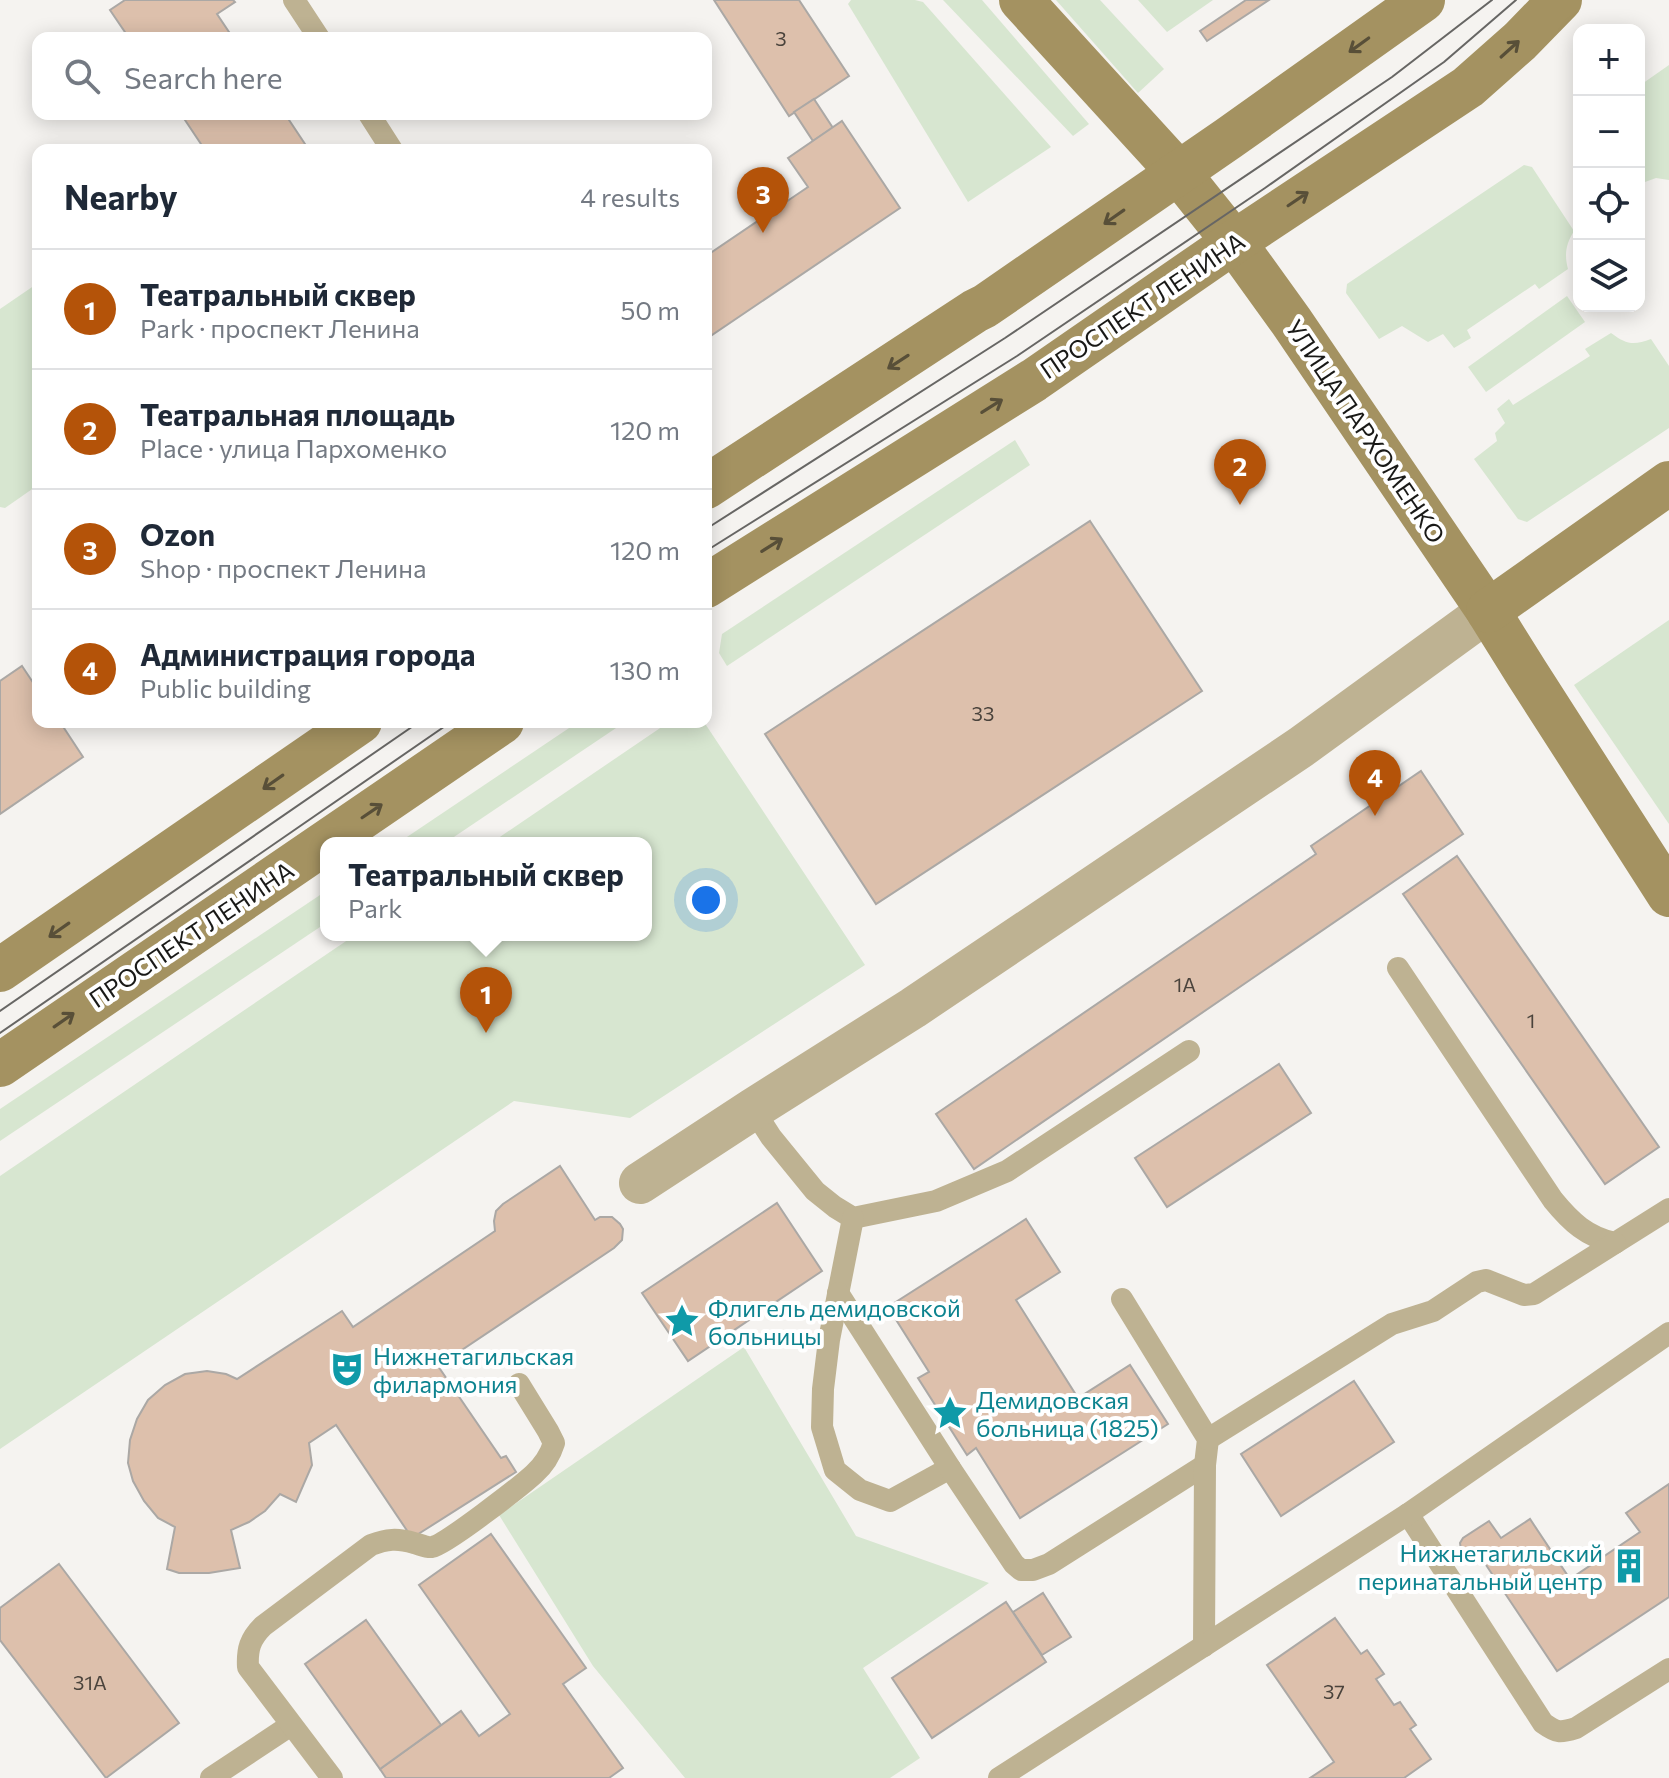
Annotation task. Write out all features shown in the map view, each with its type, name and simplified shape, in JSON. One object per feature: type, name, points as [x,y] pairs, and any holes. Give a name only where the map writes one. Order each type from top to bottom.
[{"type":"main road","name":"УЛИЦА ПАРХОМЕНКО","points":[[1021,0],[1178,172],[1234,242],[1488,611],[1669,895]]},
{"type":"main road","points":[[712,483],[985,306],[1423,0]]},
{"type":"main road","name":"ПРОСПЕКТ ЛЕНИНА","points":[[712,582],[1034,380],[1234,242],[1468,87],[1560,0]]},
{"type":"main road","points":[[1488,611],[1669,483]]},
{"type":"main road","points":[[0,970],[351,728]]},
{"type":"main road","name":"ПРОСПЕКТ ЛЕНИНА","points":[[334,837],[493,728]]},
{"type":"main road","name":"ПРОСПЕКТ ЛЕНИНА","points":[[0,1065],[320,846]]},
{"type":"street","points":[[640,1183],[913,1008],[1301,747],[1488,611]]},
{"type":"lane","points":[[294,0],[315,32]]},
{"type":"lane","points":[[373,120],[388,144]]},
{"type":"lane","points":[[1398,968],[1553,1200],[1569,1220],[1598,1239],[1615,1243]]},
{"type":"lane","points":[[753,1109],[771,1137],[815,1191],[853,1218],[936,1201],[1007,1171],[1189,1051]]},
{"type":"lane","points":[[1208,1439],[1392,1324],[1433,1311],[1477,1282],[1486,1280],[1524,1295],[1534,1294],[1669,1209]]},
{"type":"lane","points":[[853,1218],[829,1340],[823,1401],[822,1427],[835,1470],[860,1490],[890,1501],[950,1468]]},
{"type":"lane","points":[[838,1293],[950,1468],[1021,1570],[1033,1570],[1049,1564],[1205,1465]]},
{"type":"lane","points":[[1122,1299],[1208,1439],[1205,1465],[1204,1646]]},
{"type":"lane","points":[[999,1778],[1408,1514],[1669,1333]]},
{"type":"lane","points":[[332,1778],[248,1667],[247,1650],[254,1635],[371,1545],[388,1539],[402,1539],[431,1548],[444,1542],[535,1474],[550,1457],[554,1443],[519,1384]]},
{"type":"lane","points":[[1408,1514],[1543,1723],[1560,1732],[1576,1728],[1669,1669]]},
{"type":"lane","points":[[211,1778],[291,1725]]},
{"type":"green space","points":[[851,0],[923,2],[1051,147],[968,202],[848,4]]},
{"type":"green space","points":[[943,0],[982,0],[1089,124],[1073,136]]},
{"type":"green space","points":[[1056,0],[1100,0],[1164,69],[1138,93]]},
{"type":"green space","points":[[1138,0],[1213,0],[1167,32]]},
{"type":"green space","points":[[1669,65],[1669,180],[1656,178],[1645,182],[1645,82]]},
{"type":"green space","points":[[1524,165],[1532,167],[1573,229],[1566,249],[1568,269],[1539,289],[1535,284],[1467,330],[1471,338],[1454,348],[1443,334],[1428,342],[1402,326],[1379,339],[1346,293],[1347,284]]},
{"type":"green space","points":[[32,287],[32,489],[5,508],[0,507],[0,309]]},
{"type":"green space","points":[[1567,296],[1573,305],[1573,312],[1578,312],[1585,322],[1486,392],[1468,367]]},
{"type":"green space","points":[[1611,333],[1630,343],[1651,339],[1669,366],[1669,428],[1527,522],[1518,519],[1474,459],[1497,441],[1495,433],[1505,423],[1497,409],[1509,399],[1513,405],[1590,356],[1585,349]]},
{"type":"green space","points":[[1015,440],[1030,465],[727,666],[719,653],[722,634]]},
{"type":"green space","points":[[1669,620],[1669,824],[1574,685]]},
{"type":"green space","points":[[569,728],[616,728],[454,837],[407,837]]},
{"type":"green space","points":[[660,728],[708,728],[865,965],[630,1118],[514,1101],[0,1449],[0,1176],[346,941],[652,941],[652,837],[500,837]]},
{"type":"green space","points":[[320,895],[320,927],[0,1141],[0,1109]]},
{"type":"green space","points":[[744,1347],[856,1536],[989,1583],[863,1668],[920,1758],[890,1778],[685,1778],[593,1666],[499,1515]]},
{"type":"building","points":[[125,0],[235,2],[217,14],[229,32],[125,32],[110,10]]},
{"type":"building","points":[[714,0],[799,0],[849,76],[789,116]]},
{"type":"building","points":[[1246,0],[1269,0],[1207,41],[1200,31]]},
{"type":"building","points":[[814,99],[833,128],[813,141],[794,112]]},
{"type":"building","points":[[185,120],[289,120],[305,144],[201,144]]},
{"type":"building","points":[[842,121],[900,208],[712,335],[712,252],[808,187],[788,158]]},
{"type":"building","points":[[1090,521],[1202,691],[876,904],[765,734]]},
{"type":"building","points":[[22,666],[32,681],[32,728],[64,728],[83,757],[0,814],[0,681]]},
{"type":"building","points":[[1421,771],[1463,834],[974,1169],[936,1114],[1316,854],[1311,846]]},
{"type":"building","points":[[1457,856],[1659,1147],[1605,1184],[1403,894]]},
{"type":"building","points":[[1279,1064],[1311,1113],[1167,1207],[1135,1158]]},
{"type":"building","name":"Нижнетагильская филармония","points":[[560,1166],[595,1220],[612,1217],[620,1224],[622,1240],[438,1366],[501,1458],[506,1456],[516,1472],[412,1538],[336,1425],[309,1443],[312,1465],[296,1502],[280,1494],[265,1511],[231,1530],[240,1568],[209,1573],[179,1573],[167,1569],[175,1527],[158,1518],[144,1501],[128,1463],[130,1440],[148,1400],[165,1385],[185,1374],[207,1371],[237,1379],[342,1311],[353,1327],[495,1231],[496,1211],[503,1204]]},
{"type":"building","points":[[777,1203],[822,1271],[688,1361],[642,1293]]},
{"type":"building","points":[[1026,1219],[1060,1272],[1016,1300],[1078,1398],[1130,1365],[1168,1424],[1020,1518],[976,1448],[967,1455],[918,1378],[929,1372],[888,1307]]},
{"type":"building","points":[[1354,1381],[1394,1442],[1281,1516],[1241,1454]]},
{"type":"building","name":"Нижнетагильский перинатальный центр","points":[[1669,1484],[1669,1597],[1557,1671],[1478,1553],[1468,1554],[1461,1550],[1463,1538],[1489,1521],[1501,1538],[1530,1519],[1570,1579],[1640,1532],[1626,1513]]},
{"type":"building","points":[[491,1534],[586,1668],[563,1684],[623,1768],[609,1778],[386,1778],[380,1769],[461,1711],[479,1736],[510,1714],[419,1585]]},
{"type":"building","points":[[59,1564],[179,1723],[106,1778],[0,1640],[0,1608]]},
{"type":"building","points":[[1043,1593],[1071,1637],[1042,1655],[1013,1612]]},
{"type":"building","points":[[1006,1602],[1046,1662],[932,1738],[892,1678]]},
{"type":"building","points":[[1335,1618],[1361,1654],[1367,1650],[1384,1674],[1376,1679],[1394,1705],[1400,1702],[1416,1725],[1410,1729],[1431,1759],[1404,1778],[1310,1778],[1334,1762],[1267,1665]]},
{"type":"building","points":[[366,1620],[441,1725],[380,1769],[305,1664]]},
{"type":"tram line","points":[[712,525],[1005,338],[1392,77],[1492,0]]},
{"type":"tram line","points":[[712,547],[1017,356],[1265,188],[1444,62],[1516,0]]},
{"type":"tram line","points":[[0,1011],[410,728]]},
{"type":"tram line","points":[[0,1033],[442,728]]},
{"type":"place","name":"Ozon","points":[[763,233]]},
{"type":"place","name":"Театральная площадь","points":[[1240,505]]},
{"type":"place","name":"Администрация города","points":[[1375,816]]},
{"type":"place","name":"Театральный сквер","points":[[486,1033]]},
{"type":"place","name":"Флигель демидовской больницы","points":[[682,1321]]},
{"type":"place","name":"Нижнетагильская филармония","points":[[347,1369]]},
{"type":"place","name":"Демидовская больница (1825)","points":[[950,1413]]},
{"type":"place","name":"Нижнетагильский перинатальный центр","points":[[1629,1566]]}]
